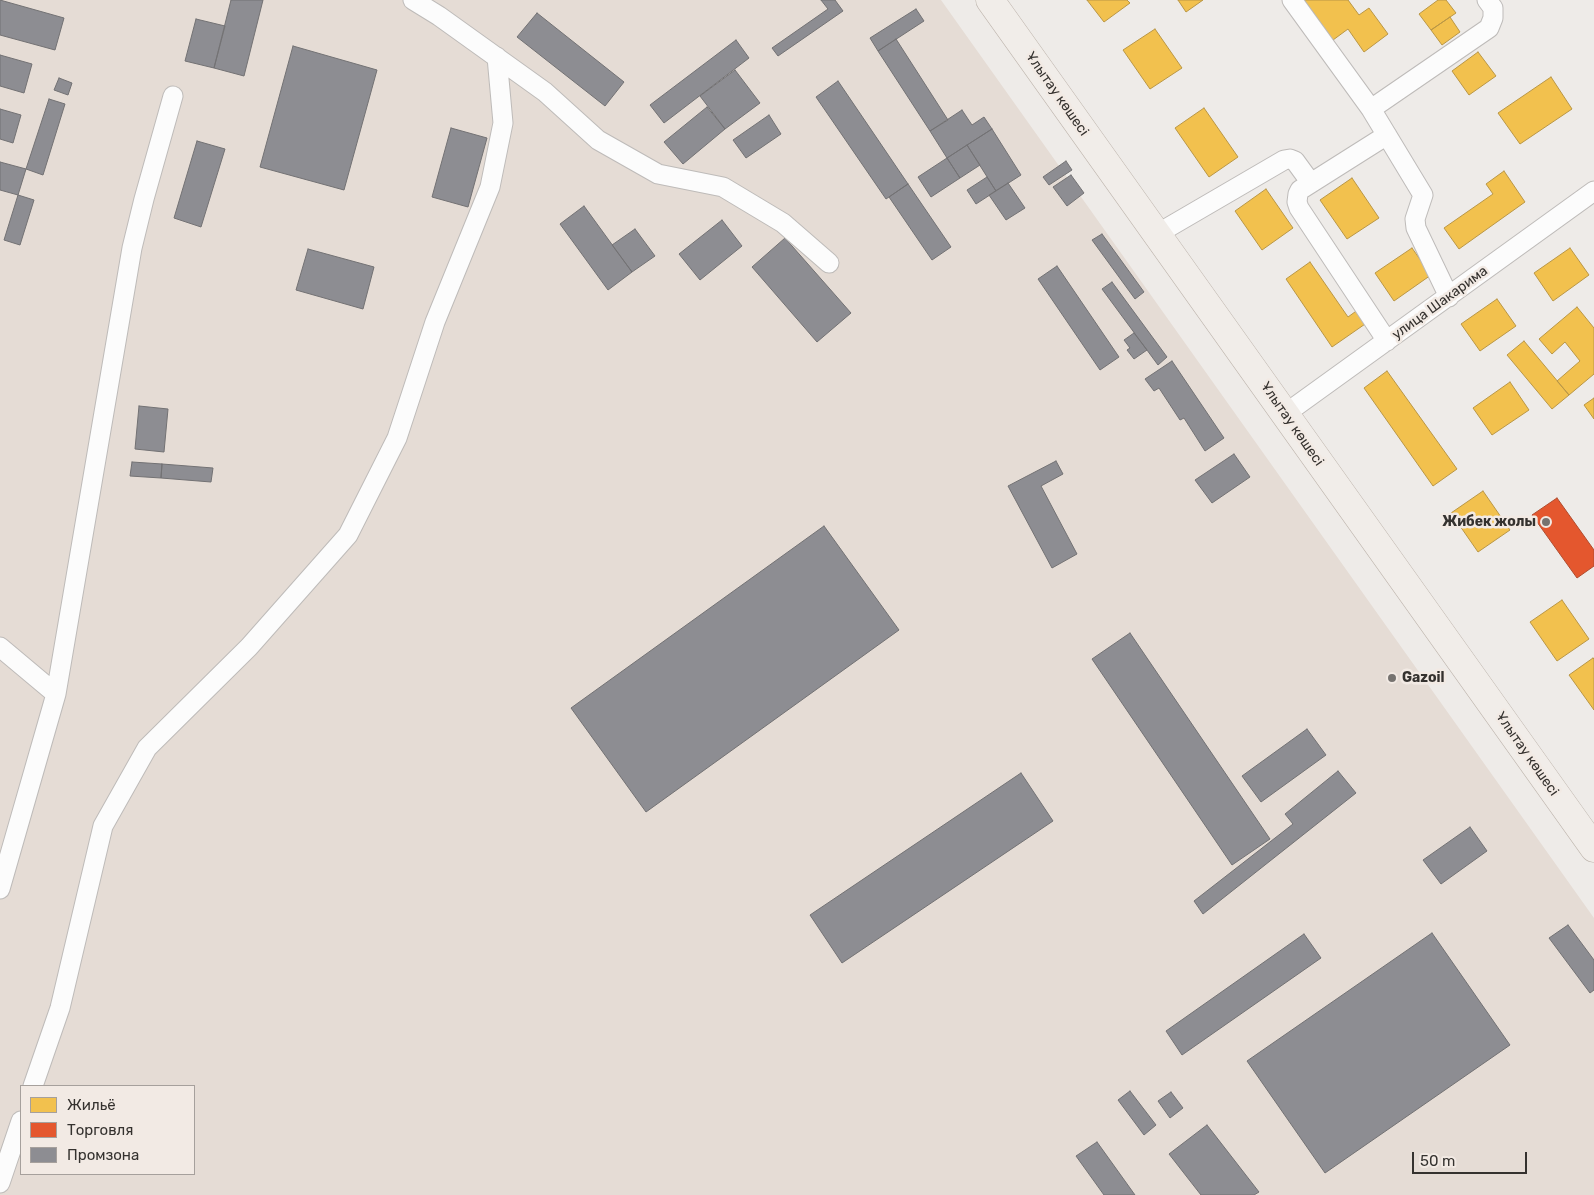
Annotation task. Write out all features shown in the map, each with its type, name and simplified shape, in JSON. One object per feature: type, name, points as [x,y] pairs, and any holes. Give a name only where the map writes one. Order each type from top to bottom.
[{"type":"main road","name":"Ұлытау көшесі","points":[[990,0],[1594,848]]},
{"type":"street","points":[[413,0],[439,16],[545,92],[598,140],[658,174],[723,187],[782,223],[829,262]]},
{"type":"street","points":[[1292,0],[1371,109],[1423,195],[1416,219],[1416,228],[1449,297]]},
{"type":"street","points":[[1371,109],[1489,28],[1493,18],[1493,8],[1487,0]]},
{"type":"street","points":[[33,1085],[60,1008],[103,826],[147,748],[249,647],[348,535],[397,438],[435,322],[490,187],[503,123],[497,57]]},
{"type":"street","points":[[0,889],[56,694],[132,248],[173,96]]},
{"type":"street","points":[[1387,135],[1300,190],[1298,194],[1299,208],[1388,341]]},
{"type":"street","points":[[1157,234],[1290,158],[1295,161],[1311,183]]},
{"type":"street","name":"улица Шакарима","points":[[1285,414],[1594,191]]},
{"type":"street","points":[[0,647],[56,694]]},
{"type":"street","points":[[0,1183],[20,1124]]},
{"type":"shaded area","points":[[0,0],[941,0],[1594,918],[1594,1195],[0,1195]]},
{"type":"building: Жильё","points":[[1087,0],[1127,0],[1130,3],[1104,22]]},
{"type":"building: Жильё","points":[[1178,0],[1203,0],[1186,12]]},
{"type":"building: Жильё","points":[[1304,0],[1348,0],[1359,15],[1369,8],[1388,34],[1364,52],[1348,29],[1333,40]]},
{"type":"building: Жильё","points":[[1438,0],[1446,0],[1456,13],[1431,30],[1419,14]]},
{"type":"building: Жильё","points":[[1450,17],[1460,32],[1442,45],[1431,30]]},
{"type":"building: Жильё","points":[[1155,29],[1182,68],[1150,89],[1123,50]]},
{"type":"building: Жильё","points":[[1478,52],[1496,76],[1469,95],[1452,71]]},
{"type":"building: Жильё","points":[[1551,77],[1572,109],[1520,144],[1498,113]]},
{"type":"building: Жильё","points":[[1204,108],[1238,157],[1209,177],[1175,128]]},
{"type":"building: Жильё","points":[[1504,171],[1525,202],[1459,249],[1444,228],[1493,194],[1486,184]]},
{"type":"building: Жильё","points":[[1352,178],[1379,218],[1347,239],[1320,200]]},
{"type":"building: Жильё","points":[[1266,189],[1293,228],[1262,250],[1235,211]]},
{"type":"building: Жильё","points":[[1412,248],[1431,275],[1394,301],[1375,273]]},
{"type":"building: Жильё","points":[[1570,248],[1589,275],[1553,301],[1534,273]]},
{"type":"building: Жильё","points":[[1310,262],[1348,317],[1359,309],[1368,322],[1332,347],[1286,279]]},
{"type":"building: Жильё","points":[[1497,299],[1516,326],[1480,351],[1461,324]]},
{"type":"building: Жильё","points":[[1577,307],[1594,328],[1594,374],[1569,395],[1557,381],[1580,361],[1565,342],[1552,354],[1539,339]]},
{"type":"building: Жильё","points":[[1524,341],[1569,395],[1552,409],[1507,355]]},
{"type":"building: Жильё","points":[[1387,371],[1457,469],[1433,486],[1364,388]]},
{"type":"building: Жильё","points":[[1510,382],[1529,410],[1492,435],[1473,408]]},
{"type":"building: Жильё","points":[[1594,398],[1594,419],[1584,405]]},
{"type":"building: Жильё","points":[[1483,491],[1510,530],[1478,552],[1451,513]]},
{"type":"building: Жильё","points":[[1562,600],[1589,639],[1557,661],[1530,622]]},
{"type":"building: Жильё","points":[[1594,659],[1594,710],[1569,675]]},
{"type":"building: Торговля","points":[[1557,498],[1594,550],[1594,566],[1577,578],[1532,515]]},
{"type":"building: Промзона","points":[[0,0],[64,18],[55,50],[0,35]]},
{"type":"building: Промзона","points":[[231,0],[263,0],[244,76],[214,68]]},
{"type":"building: Промзона","points":[[821,0],[835,0],[843,11],[778,56],[772,48],[828,9]]},
{"type":"building: Промзона","points":[[916,9],[924,21],[878,51],[870,38]]},
{"type":"building: Промзона","points":[[537,13],[624,82],[605,106],[517,37]]},
{"type":"building: Промзона","points":[[196,19],[225,26],[214,68],[185,61]]},
{"type":"building: Промзона","points":[[896,39],[948,120],[930,131],[878,51]]},
{"type":"building: Промзона","points":[[736,40],[749,58],[664,123],[650,105]]},
{"type":"building: Промзона","points":[[293,46],[377,70],[344,190],[260,167]]},
{"type":"building: Промзона","points":[[0,55],[32,64],[24,93],[0,86]]},
{"type":"building: Промзона","points":[[735,70],[760,103],[725,129],[700,96]]},
{"type":"building: Промзона","points":[[59,78],[72,83],[68,95],[54,90]]},
{"type":"building: Промзона","points":[[838,81],[908,184],[886,199],[816,97]]},
{"type":"building: Промзона","points":[[49,99],[65,104],[43,175],[26,169]]},
{"type":"building: Промзона","points":[[707,107],[725,129],[683,164],[664,142]]},
{"type":"building: Промзона","points":[[0,109],[21,115],[13,143],[0,139]]},
{"type":"building: Промзона","points":[[962,110],[972,125],[984,117],[992,129],[947,158],[930,131]]},
{"type":"building: Промзона","points":[[769,115],[781,134],[746,158],[733,140]]},
{"type":"building: Промзона","points":[[451,128],[487,138],[468,207],[432,197]]},
{"type":"building: Промзона","points":[[992,129],[1021,175],[996,191],[967,145]]},
{"type":"building: Промзона","points":[[197,141],[225,149],[201,227],[174,218]]},
{"type":"building: Промзона","points":[[967,145],[980,165],[960,178],[947,158]]},
{"type":"building: Промзона","points":[[947,158],[960,178],[931,197],[918,177]]},
{"type":"building: Промзона","points":[[1066,161],[1072,170],[1049,185],[1043,177]]},
{"type":"building: Промзона","points":[[0,162],[26,169],[18,195],[0,190]]},
{"type":"building: Промзона","points":[[1071,175],[1084,193],[1067,206],[1053,187]]},
{"type":"building: Промзона","points":[[987,177],[996,191],[976,204],[967,190]]},
{"type":"building: Промзона","points":[[1008,183],[1025,208],[1006,220],[989,195]]},
{"type":"building: Промзона","points":[[908,184],[951,247],[932,260],[889,197]]},
{"type":"building: Промзона","points":[[18,195],[34,200],[20,245],[4,240]]},
{"type":"building: Промзона","points":[[584,206],[632,272],[608,290],[560,224]]},
{"type":"building: Промзона","points":[[722,220],[742,246],[700,280],[679,254]]},
{"type":"building: Промзона","points":[[635,229],[655,256],[632,272],[612,245]]},
{"type":"building: Промзона","points":[[1102,234],[1144,292],[1135,299],[1092,240]]},
{"type":"building: Промзона","points":[[785,238],[851,313],[817,342],[752,267]]},
{"type":"building: Промзона","points":[[308,249],[374,267],[363,309],[296,290]]},
{"type":"building: Промзона","points":[[1057,266],[1119,357],[1100,370],[1038,279]]},
{"type":"building: Промзона","points":[[1112,282],[1167,357],[1158,365],[1102,289]]},
{"type":"building: Промзона","points":[[1134,333],[1147,350],[1134,359],[1127,350],[1130,348],[1124,340]]},
{"type":"building: Промзона","points":[[1172,361],[1224,438],[1205,451],[1184,418],[1180,420],[1159,388],[1154,391],[1145,379]]},
{"type":"building: Промзона","points":[[139,406],[168,409],[164,452],[135,449]]},
{"type":"building: Промзона","points":[[1234,454],[1250,477],[1212,503],[1195,480]]},
{"type":"building: Промзона","points":[[1056,461],[1063,474],[1041,486],[1077,554],[1052,568],[1008,486]]},
{"type":"building: Промзона","points":[[132,462],[162,464],[161,478],[130,476]]},
{"type":"building: Промзона","points":[[162,464],[213,468],[211,482],[161,478]]},
{"type":"building: Промзона","points":[[824,526],[899,630],[646,812],[571,708]]},
{"type":"building: Промзона","points":[[1130,633],[1270,839],[1232,865],[1092,659]]},
{"type":"building: Промзона","points":[[1307,729],[1326,755],[1261,802],[1242,776]]},
{"type":"building: Промзона","points":[[1338,771],[1356,793],[1203,914],[1194,901],[1293,824],[1285,814]]},
{"type":"building: Промзона","points":[[1021,773],[1053,821],[842,963],[810,915]]},
{"type":"building: Промзона","points":[[1470,827],[1487,851],[1441,884],[1423,860]]},
{"type":"building: Промзона","points":[[1568,925],[1594,960],[1594,990],[1590,993],[1549,938]]},
{"type":"building: Промзона","points":[[1432,933],[1510,1045],[1325,1173],[1247,1061]]},
{"type":"building: Промзона","points":[[1304,934],[1321,958],[1182,1055],[1166,1031]]},
{"type":"building: Промзона","points":[[1130,1091],[1156,1125],[1144,1135],[1118,1100]]},
{"type":"building: Промзона","points":[[1171,1092],[1183,1108],[1170,1118],[1158,1101]]},
{"type":"building: Промзона","points":[[1207,1125],[1259,1192],[1254,1195],[1201,1195],[1169,1154]]},
{"type":"building: Промзона","points":[[1097,1142],[1135,1195],[1104,1195],[1076,1156]]},
{"type":"place","name":"Жибек жолы","points":[[1546,522]]},
{"type":"place","name":"Gazoil","points":[[1392,678]]}]
